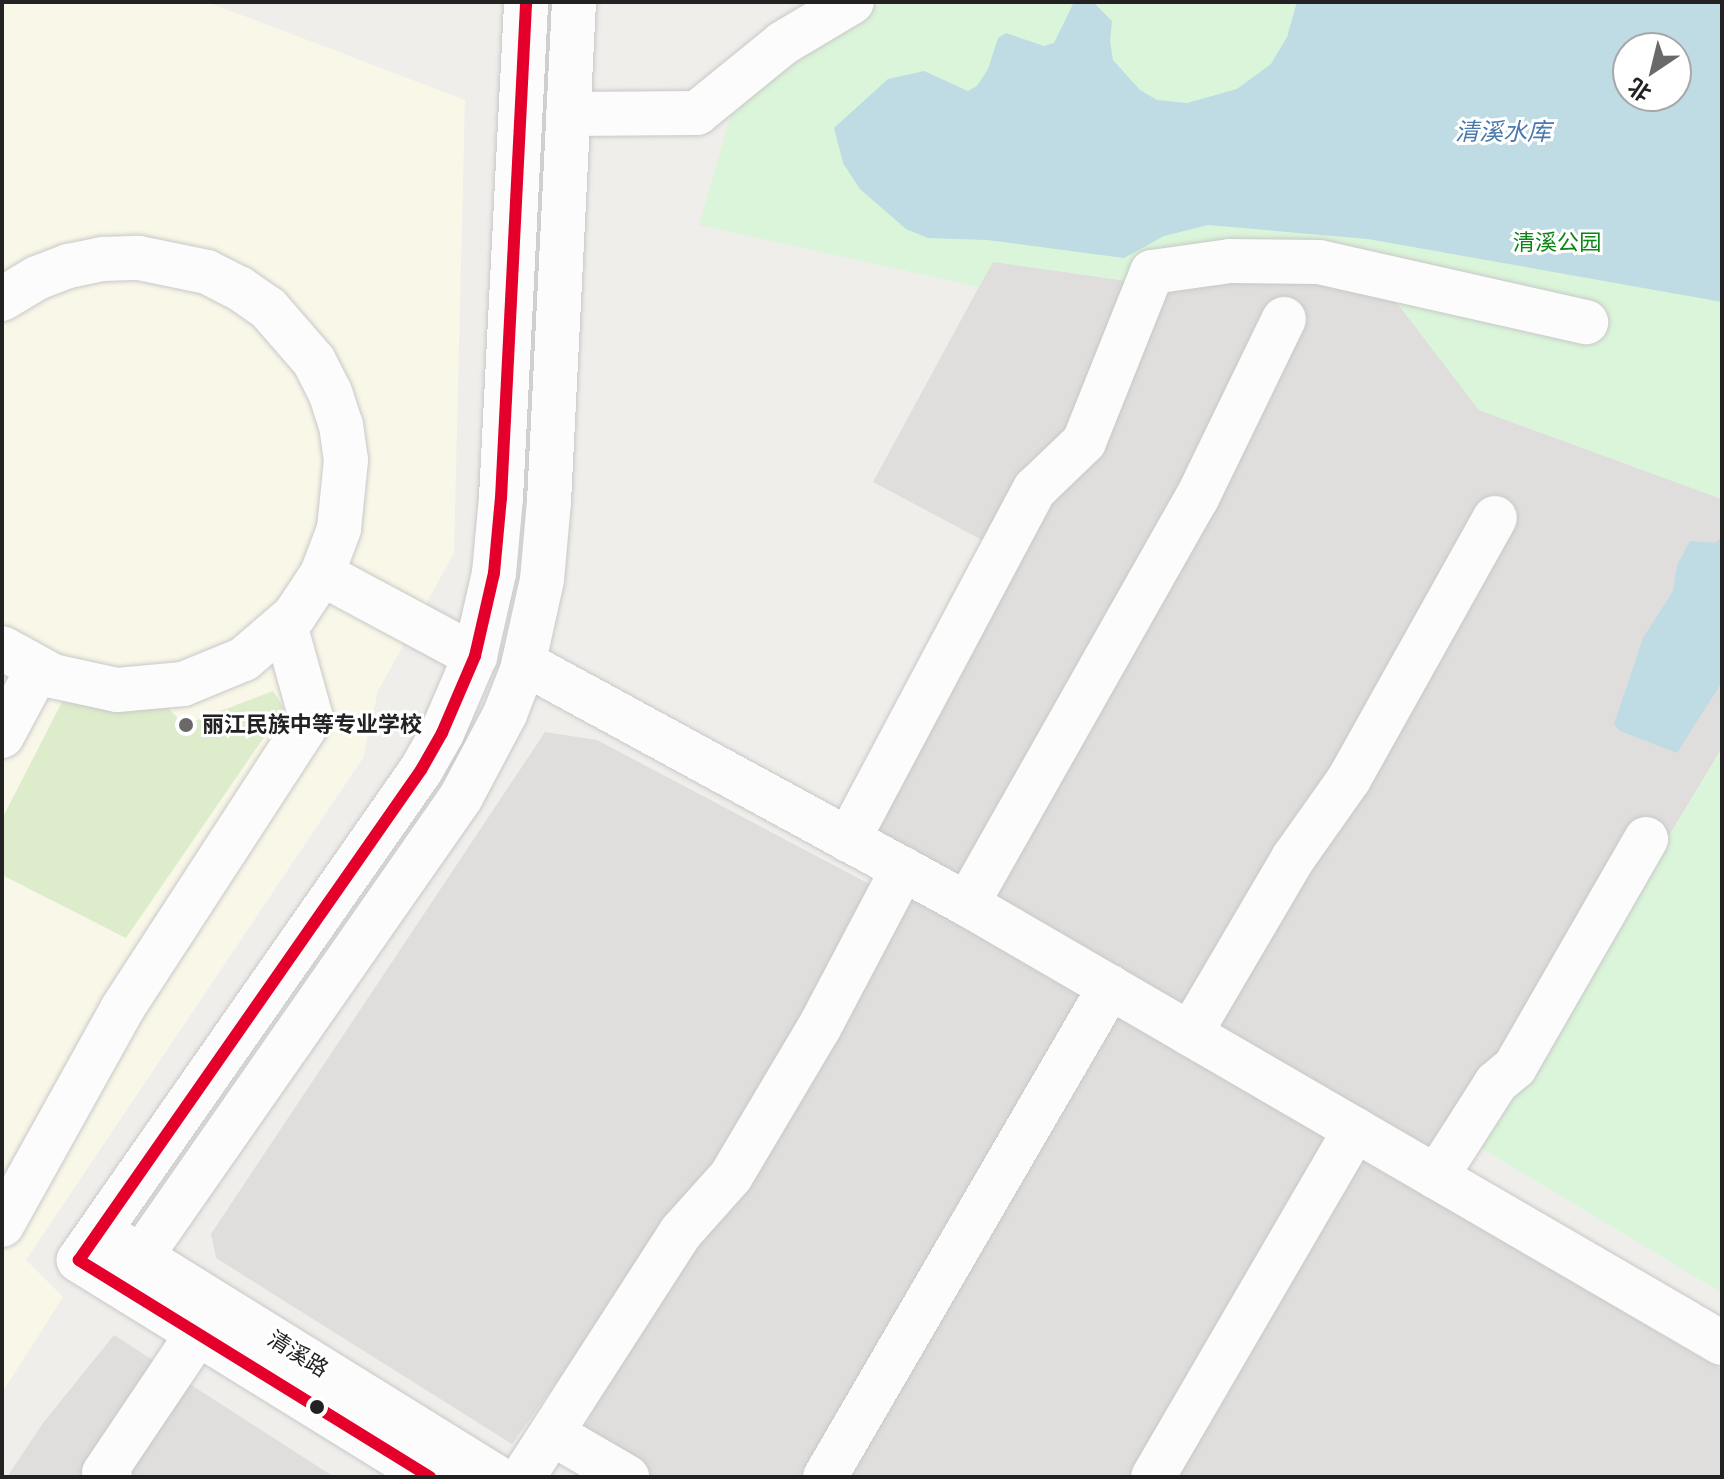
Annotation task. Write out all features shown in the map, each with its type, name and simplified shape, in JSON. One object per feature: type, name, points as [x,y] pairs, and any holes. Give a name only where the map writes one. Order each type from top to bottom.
[{"type":"street","points":[[322,574],[475,656],[492,587],[501,498],[526,2]]},
{"type":"street","points":[[131,1270],[461,797],[505,714],[524,663],[542,580],[549,502],[574,2]]},
{"type":"street","points":[[568,114],[697,113],[783,43],[852,2]]},
{"type":"street","points":[[2,299],[37,278],[69,266],[139,258],[207,272],[239,288],[268,308],[314,361],[341,425],[346,460],[345,495],[339,529],[322,574],[285,625],[234,664],[214,674],[161,688],[117,690],[84,686],[20,658],[2,736]]},
{"type":"street","points":[[848,840],[1035,489],[1084,442],[1152,272],[1230,261],[1319,262],[1586,322]]},
{"type":"street","points":[[967,904],[1197,498],[1284,319]]},
{"type":"street","points":[[1190,1034],[1294,857],[1349,779],[1495,518]]},
{"type":"street","points":[[2,1225],[122,1009],[311,718],[285,625]]},
{"type":"street","name":"清溪路","points":[[475,656],[461,695],[421,770],[90,1245],[496,1477]]},
{"type":"street","points":[[524,663],[967,904],[1722,1343]]},
{"type":"street","points":[[1436,1177],[1496,1083],[1515,1067],[1646,839]]},
{"type":"street","points":[[523,1477],[681,1232],[731,1176],[819,1028],[903,869]]},
{"type":"street","points":[[825,1477],[1110,987]]},
{"type":"street","points":[[1153,1477],[1355,1130]]},
{"type":"street","name":"清溪路","points":[[131,1270],[198,1333],[430,1477]]},
{"type":"street","points":[[110,1477],[104,1473],[198,1333]]},
{"type":"street","points":[[553,1434],[627,1477]]},
{"type":"shaded area","name":"丽江民族中等专业学校","points":[[2,2],[207,2],[465,100],[454,553],[378,691],[363,758],[26,1260],[63,1297],[2,1393]]},
{"type":"shaded area","points":[[993,261],[1127,281],[1318,273],[1388,291],[1479,410],[1722,499],[1722,748],[1466,1172],[848,817],[997,548],[873,482]]},
{"type":"shaded area","points":[[545,732],[597,740],[875,887],[740,1143],[655,1244],[512,1444],[216,1258],[211,1234]]},
{"type":"shaded area","points":[[904,889],[1722,1370],[1722,1477],[582,1477],[564,1466],[664,1275]]},
{"type":"shaded area","points":[[114,1335],[334,1477],[7,1477],[43,1423]]},
{"type":"green space","name":"清溪公园","points":[[886,2],[1722,2],[1722,499],[1479,410],[1388,291],[1318,273],[1127,281],[993,262],[979,287],[699,225],[730,117],[761,85],[818,38]]},
{"type":"green space","points":[[273,691],[284,708],[126,938],[2,875],[2,819],[62,702],[162,701],[184,725]]},
{"type":"green space","points":[[1722,748],[1722,1293],[1481,1148]]},
{"type":"water","name":"清溪水库","points":[[1074,2],[1093,2],[1112,21],[1110,41],[1113,60],[1140,90],[1157,100],[1187,103],[1237,89],[1271,64],[1287,37],[1297,2],[1722,2],[1722,302],[1368,239],[1208,225],[1164,236],[1124,258],[987,240],[928,238],[906,229],[860,189],[843,163],[834,128],[888,79],[924,71],[968,91],[977,86],[988,69],[998,38],[1006,33],[1044,46],[1054,43]]},
{"type":"water","points":[[1722,537],[1722,682],[1677,753],[1620,731],[1614,724],[1643,638],[1673,591],[1677,565],[1690,541],[1715,543]]},
{"type":"transit line","points":[[430,1477],[79,1260],[421,770],[442,733],[475,656],[494,573],[501,498],[526,2]]},
{"type":"place","name":"丽江民族中等专业学校","points":[[186,725]]}]
